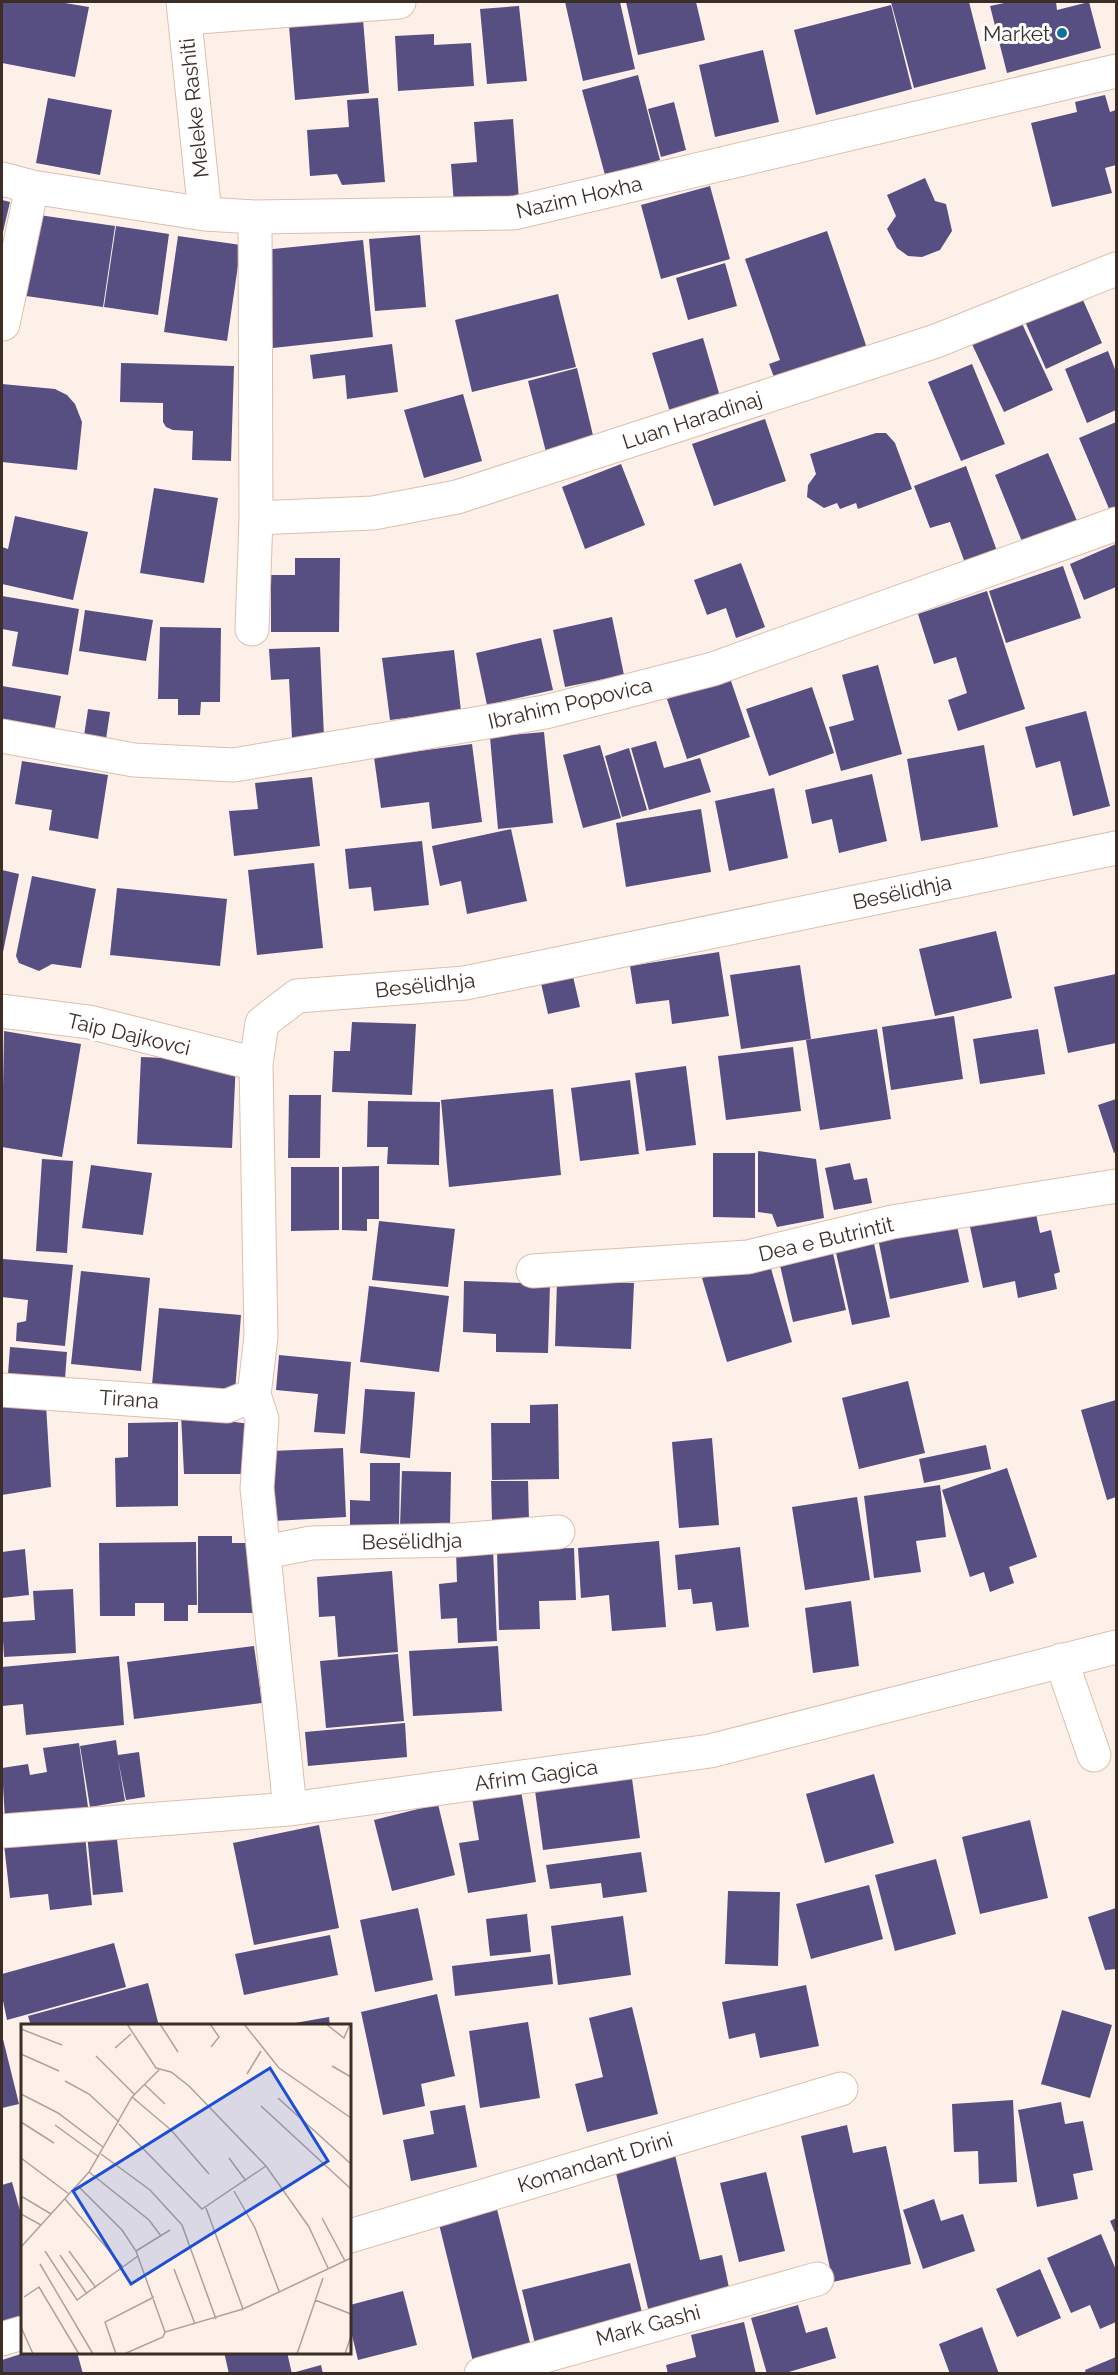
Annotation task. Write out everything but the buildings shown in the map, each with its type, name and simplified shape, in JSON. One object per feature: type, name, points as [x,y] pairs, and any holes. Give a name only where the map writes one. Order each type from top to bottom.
[{"type":"street","points":[[184,10],[399,2]]},
{"type":"street","name":"Meleke Rashiti","points":[[184,10],[205,214]]},
{"type":"street","name":"Nazim Hoxha","points":[[3,324],[16,183],[205,214],[255,217],[514,213],[1116,71]]},
{"type":"street","points":[[252,629],[255,518],[255,217]]},
{"type":"street","name":"Luan Haradinaj","points":[[255,518],[373,513],[457,497],[936,341],[1116,269]]},
{"type":"street","name":"Ibrahim Popovica","points":[[2,736],[134,760],[234,765],[545,712],[713,669],[1116,524]]},
{"type":"street","name":"Besëlidhja","points":[[290,1809],[258,1488],[262,1419],[254,1395],[261,1336],[256,1064],[262,1023],[297,996],[465,983],[1116,848]]},
{"type":"street","name":"Taip Dajkovci","points":[[2,1011],[89,1022],[256,1064]]},
{"type":"street","name":"Dea e Butrintit","points":[[533,1271],[748,1257],[892,1222],[1116,1185]]},
{"type":"street","name":"Tirana","points":[[2,1390],[228,1406],[254,1395]]},
{"type":"street","name":"Besëlidhja","points":[[266,1552],[311,1542],[457,1540],[558,1532]]},
{"type":"street","name":"Afrim Gagica","points":[[2,1831],[290,1809],[710,1751],[1116,1647]]},
{"type":"street","points":[[1061,1660],[1094,1755]]},
{"type":"street","name":"Komandant Drini","points":[[351,2236],[841,2089]]},
{"type":"street","name":"Mark Gashi","points":[[481,2373],[817,2279]]},
{"type":"street","points":[[2,2339],[21,2333]]},
{"type":"place","name":"Market","points":[[1062,33]]}]
